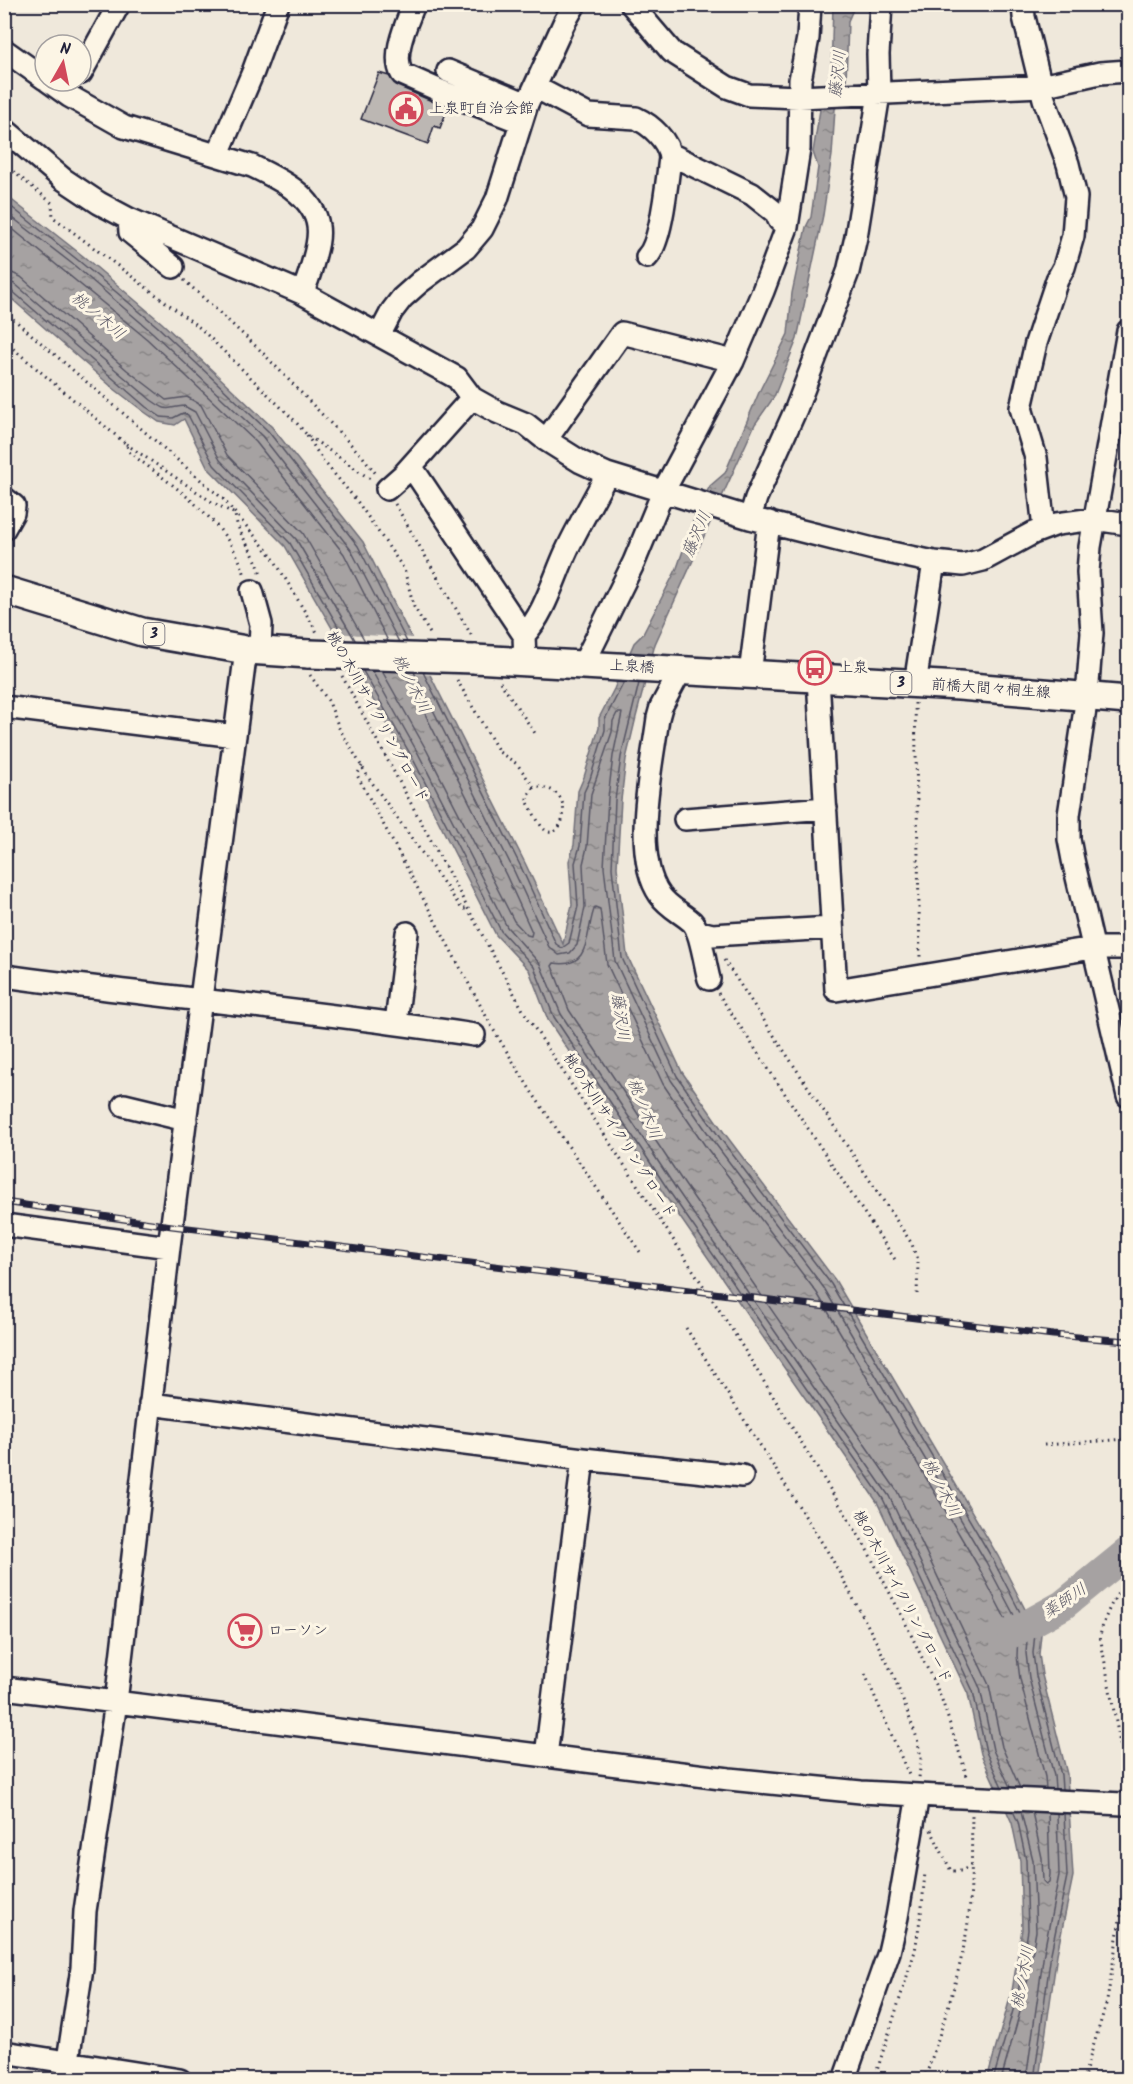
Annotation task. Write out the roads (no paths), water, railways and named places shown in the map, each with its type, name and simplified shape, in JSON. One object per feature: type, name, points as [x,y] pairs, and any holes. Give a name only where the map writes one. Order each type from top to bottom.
[{"type":"main road","name":"3","points":[[4,590],[142,632],[253,650],[313,656],[474,659],[587,665]]},
{"type":"main road","name":"上泉橋","points":[[587,665],[677,670]]},
{"type":"main road","name":"前橋大間々桐生線","points":[[677,670],[915,684],[1128,700]]},
{"type":"street","points":[[93,52],[119,4]]},
{"type":"street","points":[[218,154],[253,72],[278,4]]},
{"type":"street","points":[[414,4],[401,44],[399,68],[402,74],[443,92],[588,115],[631,116],[644,121],[665,142],[670,154],[659,227],[654,247],[647,257]]},
{"type":"street","points":[[380,334],[402,298],[466,248],[482,229],[497,199],[528,104],[575,4]]},
{"type":"street","points":[[631,4],[672,52],[727,87],[749,95],[875,94],[1041,86],[1100,74],[1128,71]]},
{"type":"street","points":[[587,665],[666,493],[733,361],[767,282],[787,227],[800,149],[802,96],[800,80],[808,38],[810,4]]},
{"type":"street","points":[[750,674],[753,518],[756,498],[796,409],[848,272],[856,237],[875,94],[881,4]]},
{"type":"street","points":[[1023,4],[1024,17],[1044,99],[1068,164],[1076,197],[1073,236],[1036,343],[1021,408],[1036,458],[1043,520],[1046,527]]},
{"type":"street","points":[[4,50],[33,71]]},
{"type":"street","points":[[448,71],[528,104]]},
{"type":"street","points":[[80,93],[134,132],[218,154],[268,174],[303,198],[311,208],[319,227],[319,238],[307,284],[302,293]]},
{"type":"street","points":[[4,129],[72,186],[99,203],[129,219],[302,293],[380,334],[457,378],[472,398],[526,424],[581,462],[608,474],[753,518],[934,562],[963,564],[983,560],[1046,527],[1094,519],[1128,524]]},
{"type":"street","points":[[670,154],[752,194],[776,213],[779,220],[787,227]]},
{"type":"street","points":[[129,219],[130,232],[173,267]]},
{"type":"street","points":[[1128,331],[1094,519],[1088,573],[1092,633],[1087,696],[1069,815],[1069,838],[1128,1096]]},
{"type":"street","points":[[546,440],[622,333],[733,361]]},
{"type":"street","points":[[472,398],[400,477],[524,635],[525,662]]},
{"type":"street","points":[[524,635],[530,629],[567,550],[608,474]]},
{"type":"street","points":[[4,498],[14,506],[13,513],[4,529]]},
{"type":"street","points":[[915,684],[934,562]]},
{"type":"street","points":[[67,2071],[82,1968],[85,1911],[116,1702],[169,1247],[235,736],[253,650],[261,624],[252,591]]},
{"type":"street","points":[[677,670],[658,718],[646,818],[645,849],[652,881],[660,896],[702,932],[712,935],[832,927]]},
{"type":"street","points":[[818,678],[836,990],[1093,948],[1128,948]]},
{"type":"street","points":[[4,707],[235,736]]},
{"type":"street","points":[[685,819],[826,808]]},
{"type":"street","points":[[702,932],[709,979]]},
{"type":"street","points":[[396,1023],[407,933]]},
{"type":"street","points":[[4,976],[396,1023],[474,1035]]},
{"type":"street","points":[[124,1105],[186,1120]]},
{"type":"street","points":[[4,1225],[169,1247]]},
{"type":"street","points":[[150,1404],[583,1459],[742,1476]]},
{"type":"street","points":[[546,1756],[583,1459]]},
{"type":"street","points":[[4,1688],[729,1779],[928,1795],[1127,1798]]},
{"type":"street","points":[[844,2079],[889,1952],[900,1900],[928,1795]]},
{"type":"street","points":[[4,2052],[59,2060],[67,2071],[180,2079]]},
{"type":"water","points":[[833,5],[855,5],[848,21],[846,82],[842,98],[835,109],[832,155],[823,215],[797,339],[774,397],[755,424],[655,644],[626,759],[617,867],[627,955],[682,1072],[725,1134],[835,1280],[998,1556],[1027,1613],[1049,1614],[1050,1622],[1041,1634],[1039,1654],[1042,1675],[1067,1774],[1073,1876],[1057,1954],[1039,2079],[987,2079],[1012,1991],[1022,1929],[1020,1861],[1012,1823],[981,1754],[968,1694],[877,1502],[666,1197],[548,1020],[529,970],[496,935],[408,761],[285,546],[208,468],[184,419],[175,425],[159,422],[143,411],[113,388],[5,293],[4,194],[83,256],[162,323],[272,427],[363,542],[526,865],[563,944],[572,905],[569,861],[574,845],[578,791],[599,728],[599,718],[634,643],[643,634],[677,568],[697,510],[710,486],[725,473],[760,390],[788,334],[792,293],[806,227],[811,217],[818,167],[813,152],[821,104],[831,76]]},
{"type":"waterway","name":"薬師川","points":[[1012,1633],[1063,1605],[1128,1552]]},
{"type":"railway","points":[[4,1202],[172,1226],[1053,1335],[1128,1341]]},
{"type":"place","name":"上泉町自治会館","points":[[406,109]]},
{"type":"place","name":"上泉","points":[[815,668]]},
{"type":"place","name":"ローソン","points":[[245,1631]]},
{"type":"water label","name":"藤沢川","points":[[838,74]]},
{"type":"water label","name":"桃ノ木川","points":[[98,316]]},
{"type":"water label","name":"藤沢川","points":[[697,534]]},
{"type":"water label","name":"桃ノ木川","points":[[411,684]]},
{"type":"water label","name":"藤沢川","points":[[620,1017]]},
{"type":"water label","name":"桃ノ木川","points":[[644,1109]]},
{"type":"water label","name":"桃ノ木川","points":[[941,1488]]},
{"type":"water label","name":"桃ノ木川","points":[[1023,1977]]}]
